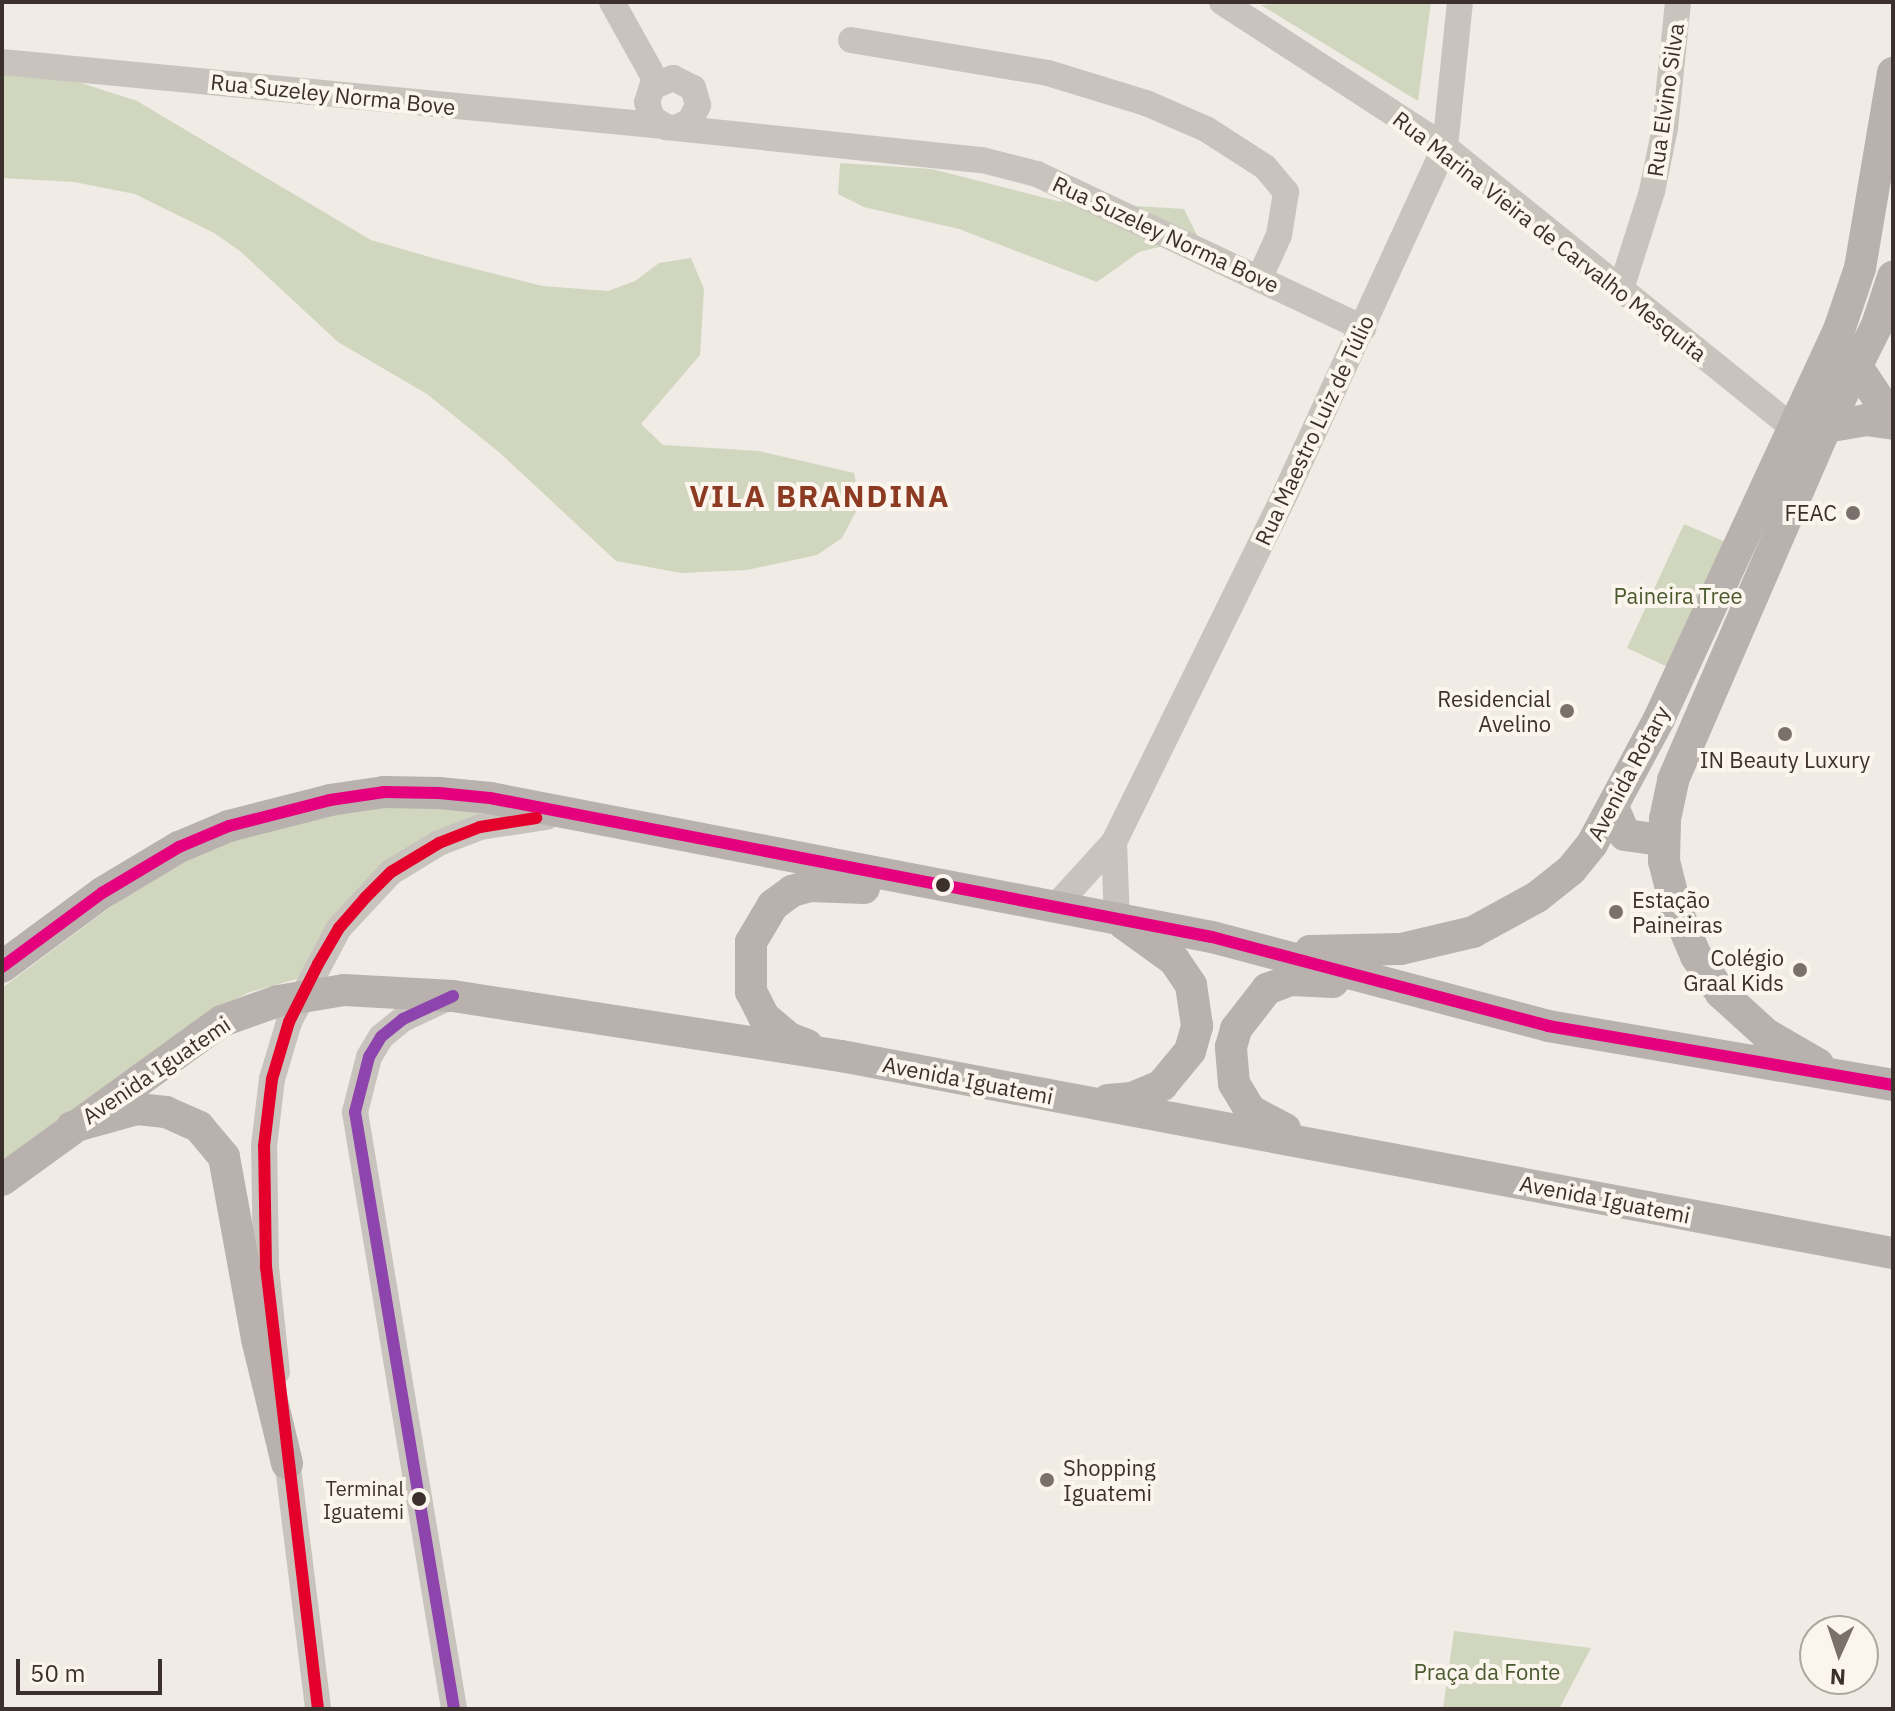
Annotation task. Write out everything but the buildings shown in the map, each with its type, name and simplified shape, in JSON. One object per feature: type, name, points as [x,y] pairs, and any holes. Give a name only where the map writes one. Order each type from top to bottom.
[{"type":"main road","name":"Avenida Rotary","points":[[1212,937],[1314,951],[1401,949],[1473,932],[1537,897],[1571,870],[1613,807],[1840,327],[1881,214],[1893,73]]},
{"type":"main road","name":"Avenida Rotary","points":[[1838,1076],[1766,1034],[1721,993],[1696,956],[1676,909],[1664,861],[1664,831],[1673,780],[1826,427],[1857,367],[1893,277]]},
{"type":"main road","points":[[1840,327],[1857,367],[1893,422]]},
{"type":"main road","points":[[1826,427],[1866,420],[1893,422]]},
{"type":"main road","points":[[2,967],[102,893],[179,847],[278,810],[384,792],[439,793],[602,820],[1212,937],[1548,1026]]},
{"type":"main road","points":[[1613,807],[1625,835],[1653,839],[1664,831]]},
{"type":"main road","points":[[841,1056],[789,1038],[764,1017],[751,992],[748,965],[751,942],[763,918],[792,891],[810,886],[929,897],[966,891]]},
{"type":"main road","points":[[1080,1102],[1149,1092],[1179,1069],[1194,1039],[1198,1009],[1191,985],[1174,960],[1117,919]]},
{"type":"main road","points":[[1329,1145],[1267,1121],[1250,1110],[1234,1083],[1231,1047],[1236,1029],[1267,989],[1291,980],[1327,981],[1548,1026],[1893,1085]]},
{"type":"main road","name":"Avenida Iguatemi","points":[[2,1180],[222,1021],[278,1001],[344,990],[453,996],[841,1056],[1893,1253]]},
{"type":"main road","points":[[72,1127],[137,1109],[166,1112],[199,1127],[224,1157],[257,1339],[287,1463]]},
{"type":"street","points":[[612,2],[657,83]]},
{"type":"street","name":"Rua Maestro Luiz de Túlio","points":[[1114,842],[1363,328],[1445,147],[1460,2]]},
{"type":"street","name":"Rua Elvino Silva","points":[[1621,289],[1652,191],[1665,128],[1678,2]]},
{"type":"street","name":"Rua Marina Vieira de Carvalho Mesquita","points":[[1235,5],[1445,147],[1792,427]]},
{"type":"street","points":[[851,40],[1048,73],[1146,103],[1206,129],[1265,167],[1286,192],[1279,235],[1260,277]]},
{"type":"street","name":"Rua Suzeley Norma Bove","points":[[2,62],[670,127],[995,163],[1081,191],[1363,328]]},
{"type":"street","points":[[681,79],[697,96],[695,113],[670,127],[652,118],[647,102],[657,83],[681,79]]},
{"type":"street","points":[[318,1709],[266,1268],[264,1146],[272,1079],[289,1022],[339,928],[391,872],[439,843],[480,827],[517,818],[602,820]]},
{"type":"street","points":[[1054,908],[1114,842]]},
{"type":"street","points":[[1114,842],[1117,919]]},
{"type":"street","points":[[453,996],[403,1019],[381,1037],[369,1057],[355,1112],[454,1709]]},
{"type":"green space","points":[[1431,2],[1418,101],[1261,5]]},
{"type":"green space","points":[[2,69],[47,72],[137,101],[371,240],[440,260],[542,286],[608,291],[635,281],[659,263],[691,258],[704,289],[700,355],[641,424],[663,445],[759,451],[854,473],[860,504],[842,538],[817,555],[747,570],[681,573],[616,561],[500,453],[427,394],[338,342],[240,251],[214,233],[135,194],[74,182],[2,178]]},
{"type":"green space","points":[[840,163],[932,169],[1057,201],[1184,209],[1198,237],[1139,252],[1097,282],[959,229],[864,207],[838,194]]},
{"type":"green space","name":"Paineira Tree","points":[[1684,524],[1730,544],[1672,669],[1627,648]]},
{"type":"green space","points":[[373,805],[476,808],[481,814],[438,835],[300,978],[250,992],[205,1014],[2,1165],[2,988],[136,888],[232,837]]},
{"type":"green space","name":"Praça da Fonte","points":[[1454,1631],[1591,1648],[1559,1709],[1443,1709]]},
{"type":"transit line","points":[[2,967],[102,893],[179,847],[229,826],[330,800],[384,792],[439,793],[490,798],[1212,937],[1548,1026],[1893,1085]]},
{"type":"transit line","points":[[318,1709],[266,1268],[264,1146],[272,1079],[289,1022],[318,964],[339,928],[391,872],[439,843],[480,827],[536,818]]},
{"type":"transit line","points":[[453,996],[403,1019],[381,1037],[369,1057],[355,1112],[454,1709]]},
{"type":"place","name":"FEAC","points":[[1853,513]]},
{"type":"place","name":"Residencial Avelino","points":[[1567,711]]},
{"type":"place","name":"IN Beauty Luxury","points":[[1785,734]]},
{"type":"place","name":"Estação Paineiras","points":[[1616,912]]},
{"type":"place","name":"Colégio Graal Kids","points":[[1800,970]]},
{"type":"place","name":"Shopping Iguatemi","points":[[1047,1480]]},
{"type":"place","name":"Terminal Iguatemi","points":[[419,1499]]},
{"type":"district","name":"VILA BRANDINA","points":[[820,496]]}]
